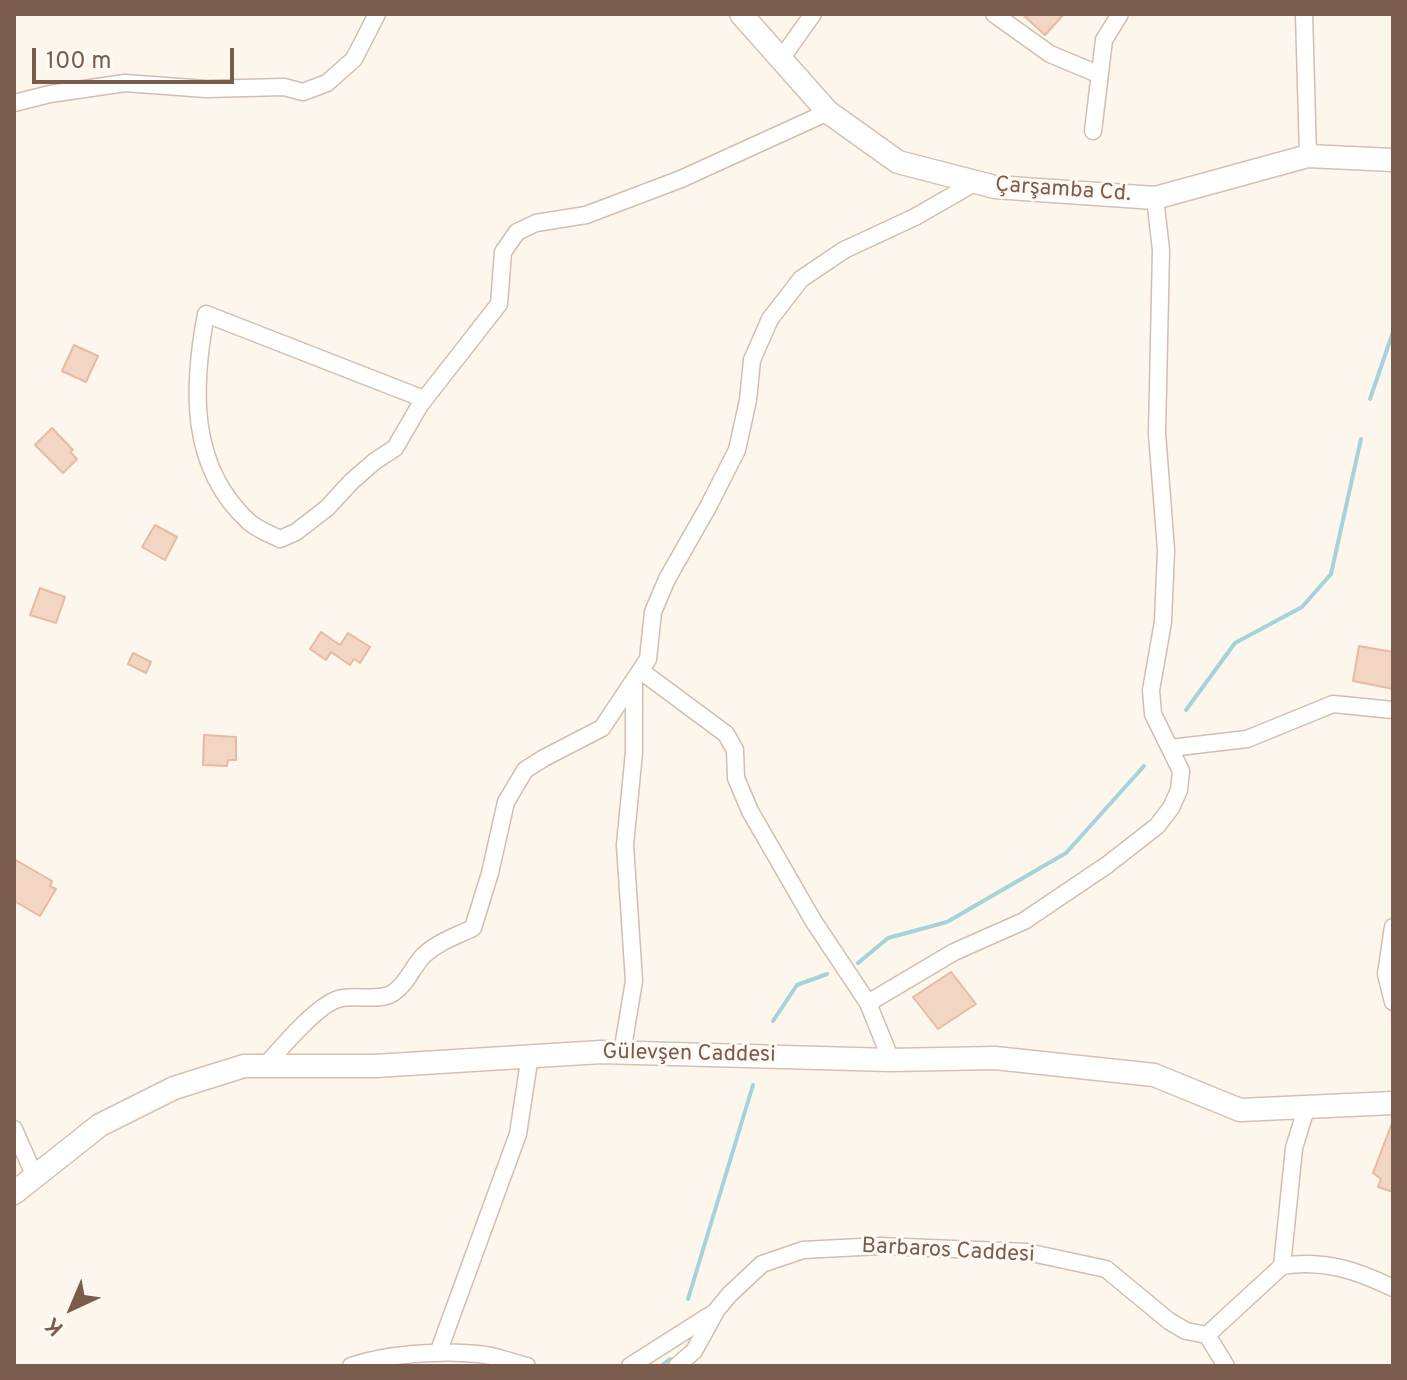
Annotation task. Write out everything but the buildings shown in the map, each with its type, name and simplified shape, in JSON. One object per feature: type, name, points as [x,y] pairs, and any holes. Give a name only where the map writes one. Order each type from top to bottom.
[{"type":"street","points":[[14,103],[50,94],[125,83],[206,89],[284,87],[303,92],[327,83],[354,59],[377,14]]},
{"type":"street","name":"Çarşamba Cd.","points":[[741,14],[828,112],[898,162],[995,187],[1155,198],[1308,156],[1393,160]]},
{"type":"street","points":[[781,59],[813,14]]},
{"type":"street","points":[[994,14],[1050,54],[1098,74]]},
{"type":"street","points":[[1093,131],[1104,40],[1120,14]]},
{"type":"street","points":[[1304,14],[1308,156]]},
{"type":"street","points":[[424,399],[206,314],[199,357],[199,431],[207,462],[217,483],[249,523],[280,539],[296,532],[327,508],[367,468],[395,448],[424,399],[499,304],[503,252],[517,232],[536,223],[586,215],[681,179],[828,112]]},
{"type":"street","points":[[265,1066],[299,1029],[334,1000],[350,996],[389,995],[407,981],[422,957],[438,944],[473,928],[490,873],[506,802],[525,770],[602,728],[648,659],[653,612],[667,579],[737,450],[748,400],[752,360],[770,319],[801,279],[844,250],[915,217],[976,182]]},
{"type":"street","points":[[868,1003],[954,952],[1024,921],[1136,844],[1157,826],[1171,808],[1179,790],[1181,771],[1153,714],[1151,690],[1163,622],[1166,550],[1157,433],[1161,250],[1155,198]]},
{"type":"street","points":[[638,677],[726,734],[735,750],[736,778],[750,811],[814,922],[868,1003],[891,1060]]},
{"type":"street","points":[[622,1053],[634,981],[625,845],[638,677]]},
{"type":"street","points":[[1170,748],[1247,739],[1333,704],[1393,710]]},
{"type":"street","points":[[1393,927],[1386,974],[1393,1002]]},
{"type":"street","name":"Gülevşen Caddesi","points":[[14,1193],[100,1125],[174,1088],[244,1066],[375,1066],[530,1055],[622,1053],[891,1060],[995,1058],[1154,1075],[1240,1110],[1393,1103]]},
{"type":"street","points":[[438,1353],[518,1134],[530,1055]]},
{"type":"street","points":[[1282,1266],[1294,1148],[1306,1109]]},
{"type":"street","points":[[14,1129],[35,1177]]},
{"type":"street","name":"Barbaros Caddesi","points":[[630,1366],[715,1312],[762,1264],[803,1250],[880,1246],[1027,1252],[1106,1269],[1169,1321],[1186,1331],[1207,1335]]},
{"type":"street","points":[[1226,1366],[1207,1335],[1282,1266],[1330,1264],[1367,1275],[1393,1288]]},
{"type":"street","points":[[677,1366],[694,1351],[715,1312]]},
{"type":"street","points":[[351,1366],[365,1361],[438,1353],[481,1354],[527,1366]]},
{"type":"waterway","points":[[1370,399],[1393,332]]},
{"type":"waterway","points":[[1186,710],[1235,643],[1302,607],[1331,574],[1361,439]]},
{"type":"waterway","points":[[858,963],[888,938],[947,922],[1066,853],[1144,766]]},
{"type":"waterway","points":[[773,1021],[797,985],[827,974]]},
{"type":"waterway","points":[[688,1299],[753,1085]]},
{"type":"waterway","points":[[661,1366],[670,1359]]}]
